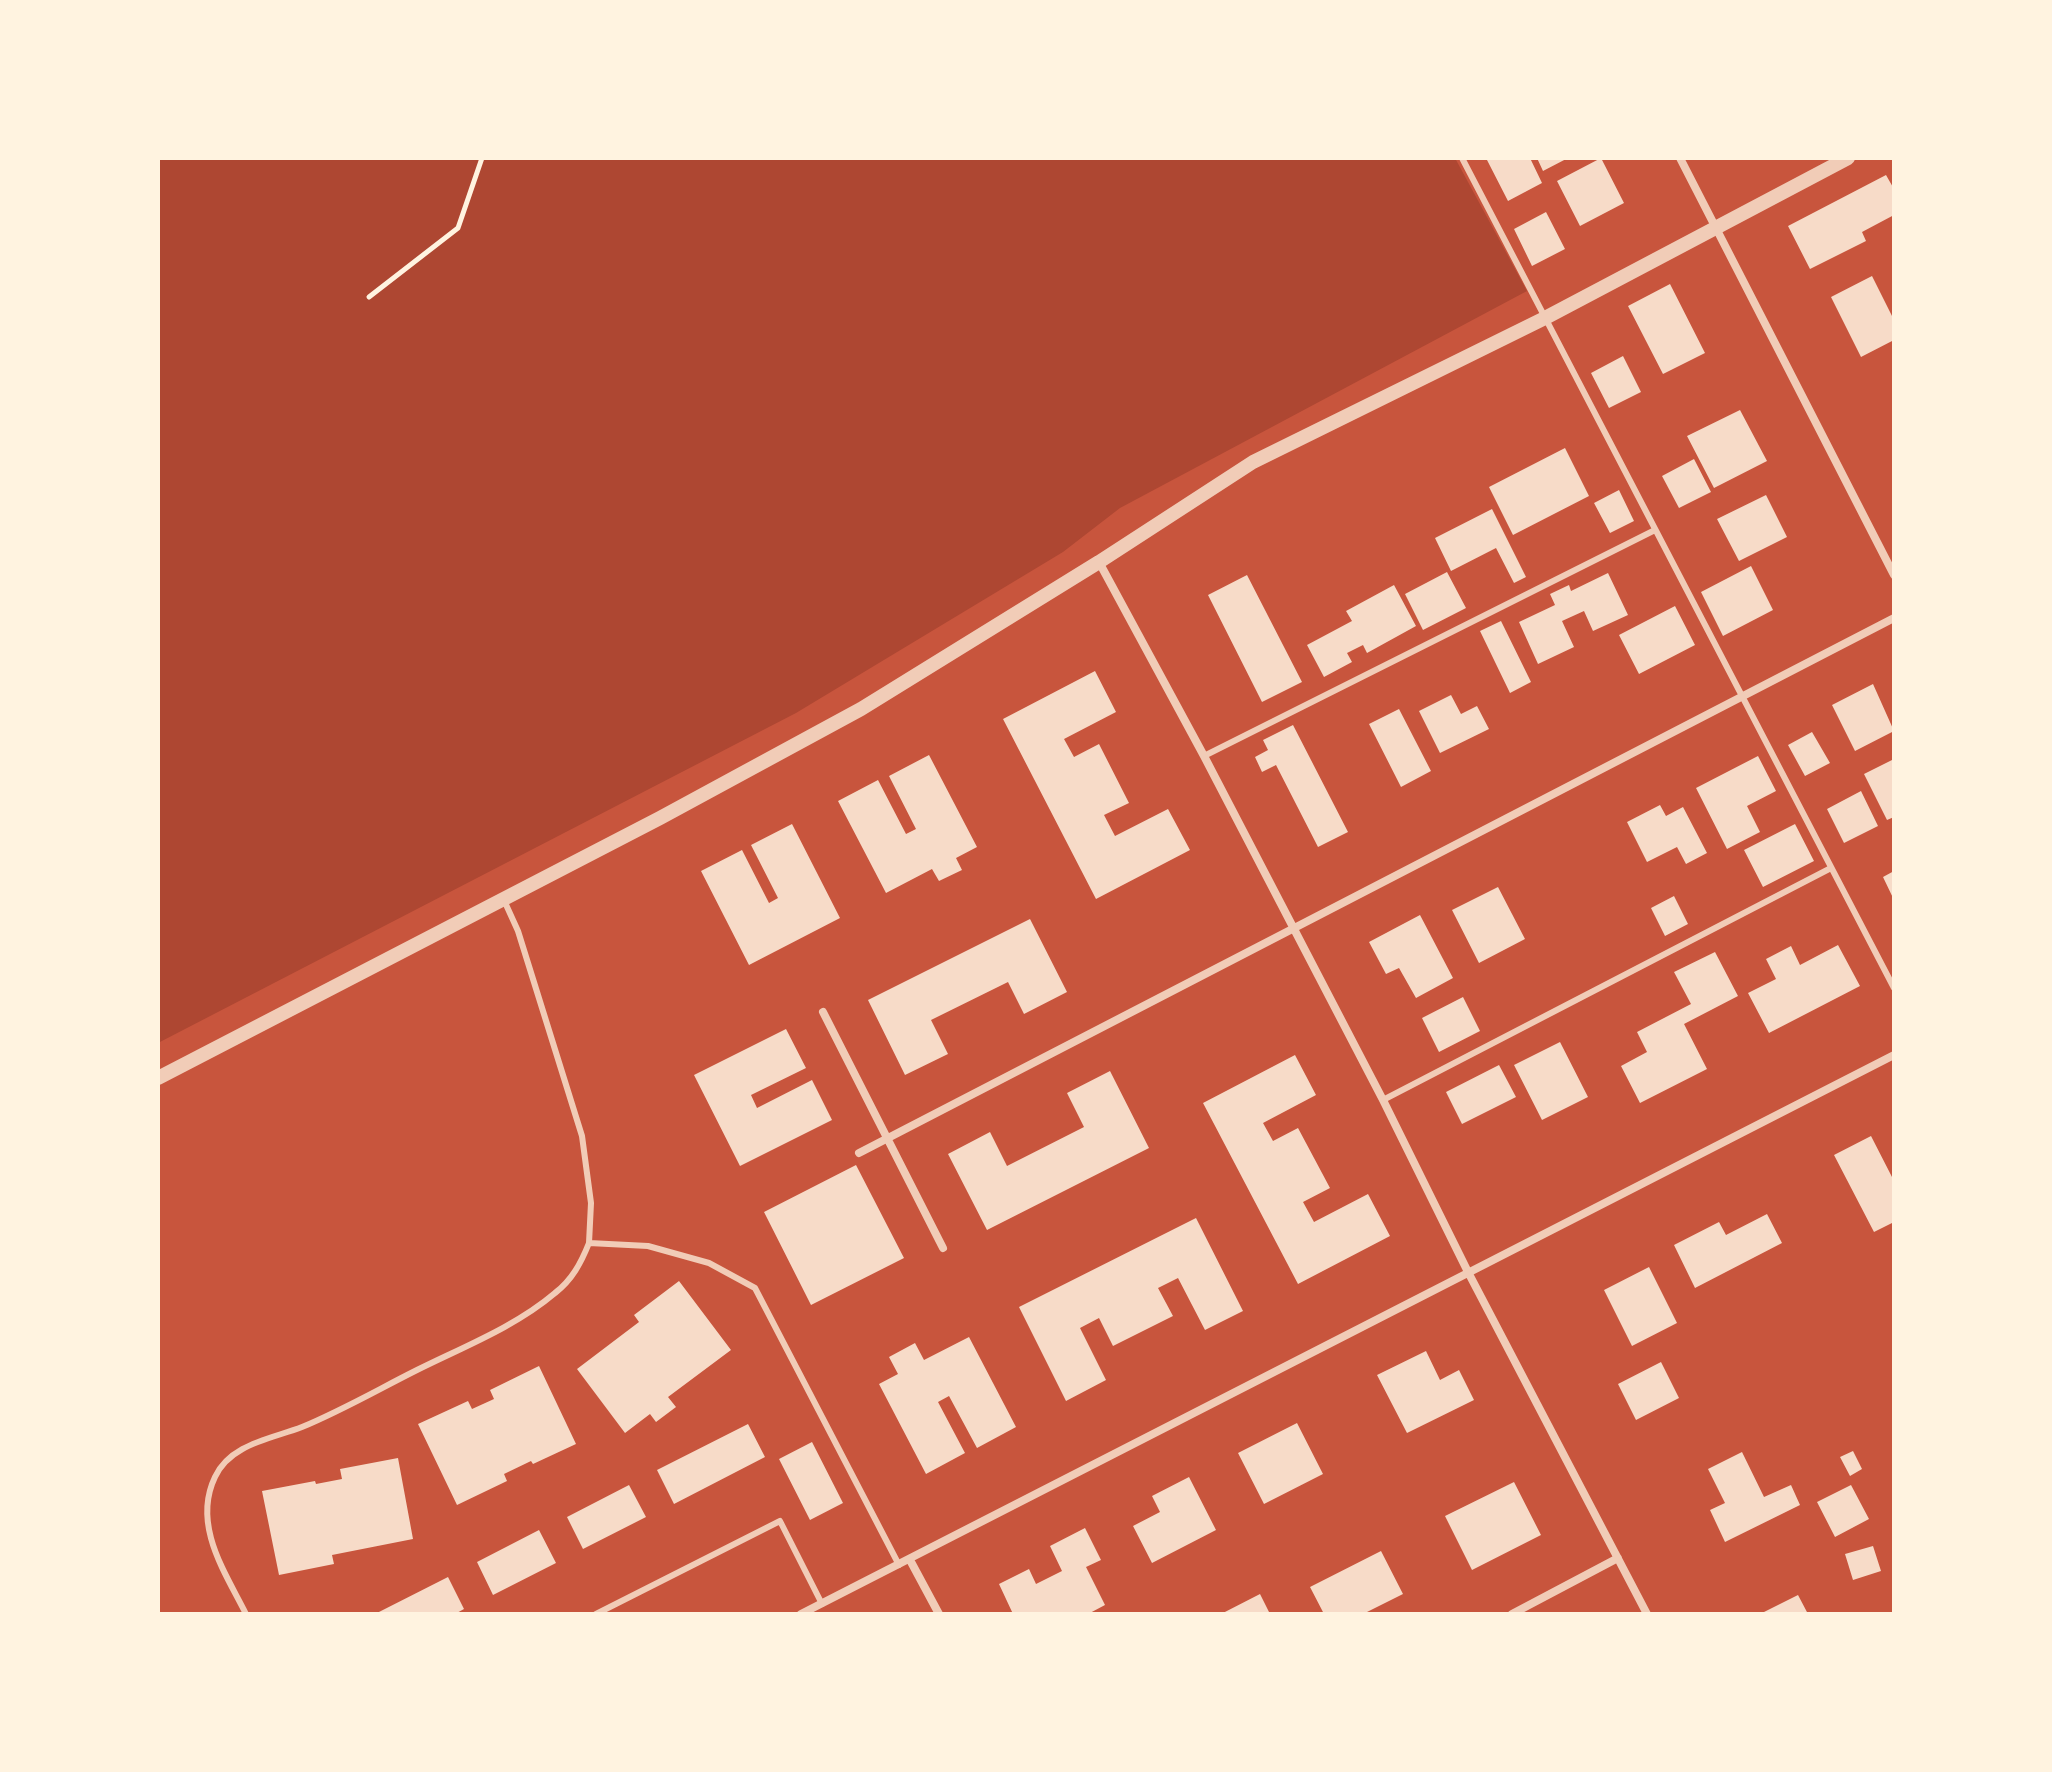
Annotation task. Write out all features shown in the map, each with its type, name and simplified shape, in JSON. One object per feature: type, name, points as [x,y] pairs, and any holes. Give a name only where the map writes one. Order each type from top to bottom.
[{"type":"street","points":[[1680,158],[1894,575]]},
{"type":"street","points":[[158,1078],[660,818],[861,709],[1099,562],[1253,462],[1545,318],[1848,158]]},
{"type":"street","points":[[1099,562],[1204,756],[1647,1614]]},
{"type":"street","points":[[859,1153],[1894,618]]},
{"type":"street","points":[[823,1012],[943,1248]]},
{"type":"street","points":[[801,1614],[1894,1055]]},
{"type":"street","points":[[1512,1614],[1618,1558]]},
{"type":"street","points":[[910,1560],[939,1614]]},
{"type":"lane","points":[[1462,158],[1894,988]]},
{"type":"lane","points":[[1204,756],[1655,530]]},
{"type":"lane","points":[[1383,1100],[1831,868]]},
{"type":"lane","points":[[246,1614],[212,1547],[207,1512],[214,1479],[228,1457],[304,1426],[513,1322],[556,1293],[578,1270],[589,1243],[591,1203],[582,1136],[518,931],[503,898]]},
{"type":"lane","points":[[589,1243],[648,1246],[709,1263],[755,1288],[899,1565]]},
{"type":"lane","points":[[596,1614],[780,1521],[822,1604]]},
{"type":"path","points":[[369,297],[458,228],[482,158]]},
{"type":"shaded area","points":[[158,158],[1455,158],[1527,291],[1120,508],[1063,552],[796,713],[158,1043]]},
{"type":"building","points":[[1530,158],[1542,183],[1508,201],[1487,160]]},
{"type":"building","points":[[1537,158],[1568,158],[1543,171]]},
{"type":"building","points":[[1601,158],[1624,203],[1580,226],[1557,181]]},
{"type":"building","points":[[1886,175],[1894,189],[1894,215],[1862,232],[1866,241],[1810,269],[1788,226]]},
{"type":"building","points":[[1546,212],[1565,249],[1532,266],[1514,229]]},
{"type":"building","points":[[1872,276],[1894,320],[1894,340],[1861,357],[1831,297]]},
{"type":"building","points":[[1670,284],[1705,353],[1663,374],[1628,306]]},
{"type":"building","points":[[1623,356],[1641,392],[1609,408],[1591,373]]},
{"type":"building","points":[[1740,410],[1767,461],[1714,488],[1687,436]]},
{"type":"building","points":[[1565,448],[1589,496],[1513,535],[1489,487]]},
{"type":"building","points":[[1694,459],[1711,492],[1679,508],[1662,476]]},
{"type":"building","points":[[1619,490],[1634,521],[1610,533],[1594,503]]},
{"type":"building","points":[[1766,495],[1787,537],[1739,561],[1717,519]]},
{"type":"building","points":[[1492,509],[1526,577],[1514,583],[1496,548],[1451,571],[1435,538]]},
{"type":"building","points":[[1751,566],[1773,610],[1723,636],[1701,592]]},
{"type":"building","points":[[1447,572],[1466,608],[1423,630],[1405,594]]},
{"type":"building","points":[[1608,573],[1628,615],[1593,631],[1584,611],[1562,621],[1574,647],[1538,664],[1519,622],[1555,605],[1550,594],[1569,585],[1571,591]]},
{"type":"building","points":[[1247,575],[1302,682],[1262,702],[1208,595]]},
{"type":"building","points":[[1394,585],[1416,626],[1367,653],[1363,645],[1347,653],[1352,662],[1324,677],[1307,645],[1352,621],[1346,611]]},
{"type":"building","points":[[1675,606],[1695,645],[1639,674],[1619,635]]},
{"type":"building","points":[[1501,621],[1531,682],[1510,693],[1480,631]]},
{"type":"building","points":[[1095,671],[1116,712],[1064,739],[1074,757],[1099,744],[1129,803],[1104,815],[1115,836],[1168,809],[1190,850],[1096,899],[1003,719]]},
{"type":"building","points":[[1873,684],[1894,731],[1855,751],[1832,705]]},
{"type":"building","points":[[1451,695],[1461,714],[1477,706],[1489,729],[1440,753],[1419,711]]},
{"type":"building","points":[[1399,709],[1431,771],[1401,787],[1369,724]]},
{"type":"building","points":[[1293,725],[1348,832],[1318,847],[1276,765],[1262,772],[1255,757],[1268,750],[1263,740]]},
{"type":"building","points":[[1812,732],[1830,763],[1805,776],[1788,745]]},
{"type":"building","points":[[929,755],[977,847],[956,858],[962,870],[939,881],[932,869],[886,893],[838,801],[878,780],[906,834],[916,829],[889,776]]},
{"type":"building","points":[[1758,756],[1776,791],[1747,806],[1760,832],[1727,849],[1696,788]]},
{"type":"building","points":[[1894,759],[1894,817],[1887,820],[1864,774]]},
{"type":"building","points":[[1861,791],[1878,826],[1844,843],[1827,809]]},
{"type":"building","points":[[1660,805],[1666,816],[1683,807],[1707,853],[1686,864],[1677,847],[1647,862],[1627,822]]},
{"type":"building","points":[[792,824],[840,918],[749,965],[701,871],[742,850],[769,903],[778,898],[751,845]]},
{"type":"building","points":[[1795,824],[1814,861],[1763,887],[1744,850]]},
{"type":"building","points":[[1894,871],[1894,900],[1883,877]]},
{"type":"building","points":[[1498,887],[1525,939],[1479,963],[1452,910]]},
{"type":"building","points":[[1674,896],[1688,924],[1665,936],[1651,908]]},
{"type":"building","points":[[1420,915],[1453,978],[1416,998],[1399,968],[1386,974],[1369,942]]},
{"type":"building","points":[[1030,919],[1067,992],[1024,1014],[1008,982],[931,1020],[948,1054],[905,1075],[868,1000]]},
{"type":"building","points":[[1838,945],[1860,986],[1769,1033],[1748,993],[1776,979],[1766,959],[1791,946],[1800,965]]},
{"type":"building","points":[[1715,952],[1738,996],[1684,1024],[1707,1069],[1640,1103],[1621,1066],[1647,1052],[1637,1032],[1691,1004],[1674,972]]},
{"type":"building","points":[[1463,997],[1480,1031],[1439,1052],[1422,1018]]},
{"type":"building","points":[[786,1029],[806,1068],[751,1095],[757,1108],[812,1080],[832,1120],[740,1166],[694,1075]]},
{"type":"building","points":[[1560,1042],[1588,1097],[1542,1120],[1514,1065]]},
{"type":"building","points":[[1295,1055],[1316,1095],[1263,1123],[1273,1141],[1298,1128],[1330,1188],[1303,1202],[1314,1222],[1368,1194],[1390,1236],[1298,1284],[1203,1103]]},
{"type":"building","points":[[1499,1065],[1516,1097],[1462,1124],[1446,1092]]},
{"type":"building","points":[[1110,1071],[1149,1148],[987,1230],[948,1154],[990,1132],[1007,1166],[1084,1127],[1067,1093]]},
{"type":"building","points":[[1871,1136],[1894,1176],[1894,1222],[1874,1232],[1834,1155]]},
{"type":"building","points":[[856,1165],[904,1258],[811,1305],[764,1212]]},
{"type":"building","points":[[1767,1214],[1782,1243],[1695,1288],[1674,1245],[1719,1222],[1726,1235]]},
{"type":"building","points":[[1196,1218],[1243,1311],[1205,1330],[1178,1278],[1158,1288],[1173,1316],[1113,1346],[1099,1318],[1080,1328],[1106,1380],[1066,1401],[1019,1307]]},
{"type":"building","points":[[1649,1267],[1677,1323],[1632,1346],[1604,1290]]},
{"type":"building","points":[[679,1281],[731,1350],[668,1397],[676,1407],[656,1422],[650,1414],[625,1433],[577,1369],[639,1322],[634,1315]]},
{"type":"building","points":[[969,1337],[1016,1427],[977,1448],[949,1396],[938,1402],[965,1453],[926,1474],[879,1384],[898,1374],[889,1357],[915,1343],[924,1360]]},
{"type":"building","points":[[1426,1351],[1440,1380],[1459,1370],[1474,1400],[1407,1433],[1377,1375]]},
{"type":"building","points":[[1661,1362],[1679,1398],[1636,1420],[1618,1384]]},
{"type":"building","points":[[539,1366],[576,1444],[504,1474],[507,1481],[457,1505],[418,1424],[468,1401],[472,1409],[494,1399],[490,1390]]},
{"type":"building","points":[[1297,1423],[1323,1474],[1264,1504],[1238,1453]]},
{"type":"building","points":[[748,1424],[765,1457],[674,1504],[657,1470]]},
{"type":"building","points":[[812,1442],[843,1503],[810,1520],[779,1459]]},
{"type":"building","points":[[1853,1451],[1862,1469],[1850,1476],[1840,1457]]},
{"type":"building","points":[[1742,1452],[1764,1497],[1791,1485],[1800,1505],[1725,1542],[1710,1510],[1725,1503],[1708,1469]]},
{"type":"building","points":[[398,1458],[413,1539],[332,1555],[334,1564],[279,1575],[262,1491],[342,1479],[340,1469]]},
{"type":"building","points":[[1189,1477],[1216,1530],[1152,1563],[1133,1526],[1160,1512],[1152,1496]]},
{"type":"building","points":[[1514,1482],[1541,1535],[1472,1570],[1445,1516]]},
{"type":"building","points":[[629,1485],[646,1517],[583,1549],[567,1517]]},
{"type":"building","points":[[1851,1485],[1869,1519],[1835,1537],[1817,1502]]},
{"type":"building","points":[[1085,1528],[1101,1560],[1086,1567],[1105,1605],[1088,1614],[1013,1614],[999,1584],[1029,1569],[1036,1584],[1062,1571],[1050,1546]]},
{"type":"building","points":[[539,1530],[556,1563],[493,1595],[477,1562]]},
{"type":"building","points":[[1873,1546],[1881,1571],[1853,1580],[1845,1554]]},
{"type":"building","points":[[1381,1551],[1403,1594],[1363,1614],[1324,1614],[1310,1587]]},
{"type":"building","points":[[448,1577],[464,1609],[455,1614],[375,1614]]},
{"type":"building","points":[[1260,1594],[1270,1614],[1221,1614]]},
{"type":"building","points":[[1798,1595],[1808,1614],[1760,1614]]}]
